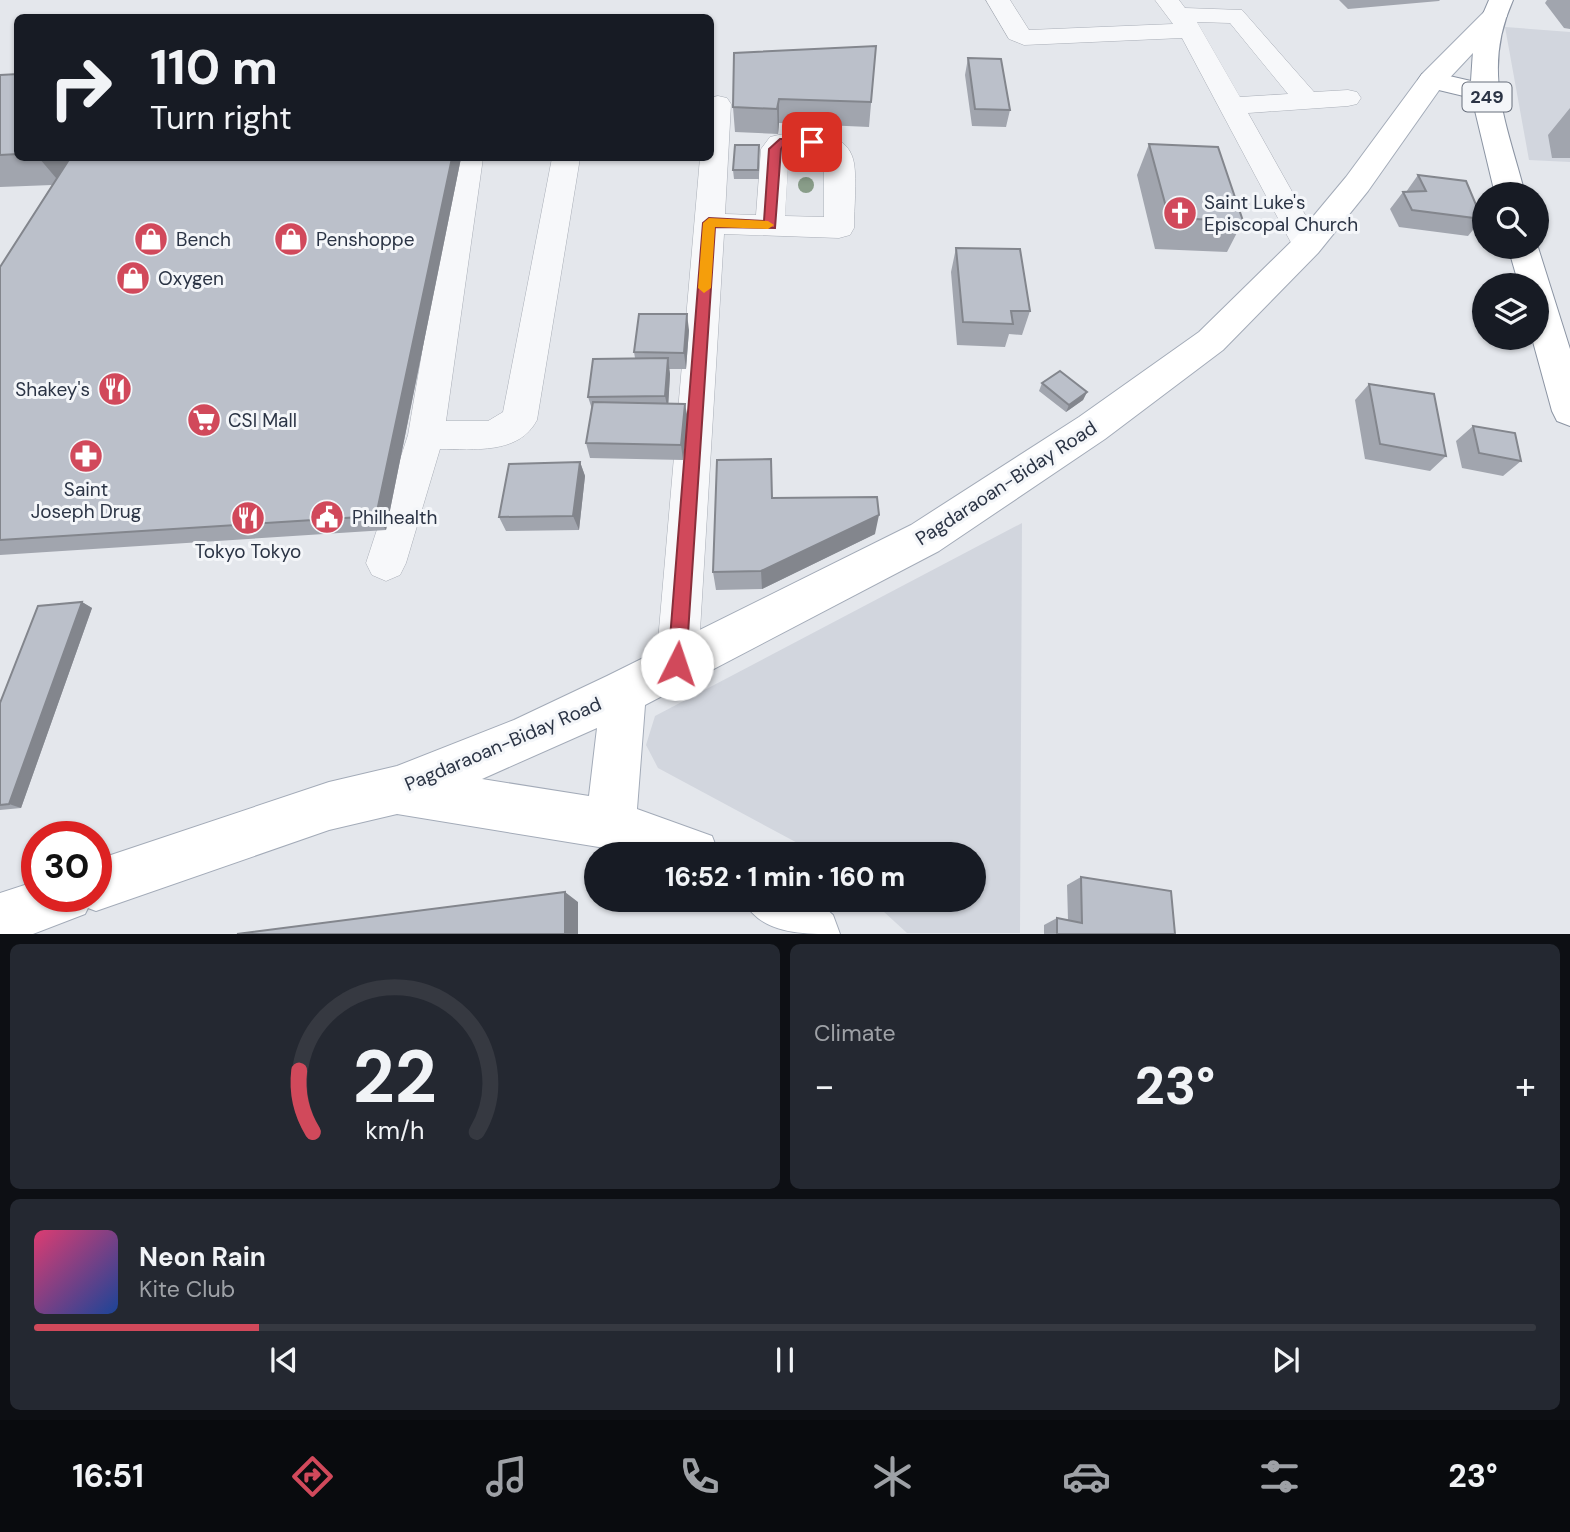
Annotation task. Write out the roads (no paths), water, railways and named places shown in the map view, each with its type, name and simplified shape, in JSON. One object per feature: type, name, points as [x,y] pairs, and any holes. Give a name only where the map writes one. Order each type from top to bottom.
[{"type":"main road","name":"Pagdaraoan-Biday Road","points":[[112,881],[329,806],[397,790],[526,738],[623,692],[925,538],[1093,428],[1211,341],[1307,245],[1357,184],[1432,80],[1498,4]]},
{"type":"main road","name":"249","points":[[1498,4],[1487,36],[1486,93],[1496,146],[1506,182]]},
{"type":"main road","points":[[1432,80],[1486,93]]},
{"type":"main road","points":[[1549,337],[1570,411]]},
{"type":"main road","points":[[611,824],[623,692]]},
{"type":"main road","name":"Pagdaraoan-Biday Road","points":[[397,790],[611,824],[661,842]]},
{"type":"main road","points":[[0,919],[21,912]]},
{"type":"main road","points":[[788,912],[803,921],[814,933]]},
{"type":"street","points":[[998,0],[1018,34],[1024,38],[1179,15],[1234,15],[1306,99]]},
{"type":"street","points":[[1179,15],[1307,245]]},
{"type":"street","points":[[1230,106],[1348,98]]},
{"type":"street","points":[[714,157],[718,104]]},
{"type":"street","points":[[386,563],[426,435],[469,161]]},
{"type":"street","points":[[426,435],[493,435],[519,420],[565,161]]},
{"type":"street","points":[[677,664],[714,161]]},
{"type":"street","points":[[709,223],[770,225]]},
{"type":"place","name":"Saint Luke's Episcopal Church","points":[[1180,213]]},
{"type":"place","name":"Bench","points":[[151,239]]},
{"type":"place","name":"Penshoppe","points":[[291,239]]},
{"type":"place","name":"Oxygen","points":[[133,278]]},
{"type":"place","name":"Shakey's","points":[[115,389]]},
{"type":"place","name":"CSI Mall","points":[[204,420]]},
{"type":"place","name":"Saint Joseph Drug","points":[[86,456]]},
{"type":"place","name":"Philhealth","points":[[327,517]]},
{"type":"place","name":"Tokyo Tokyo","points":[[248,518]]}]
